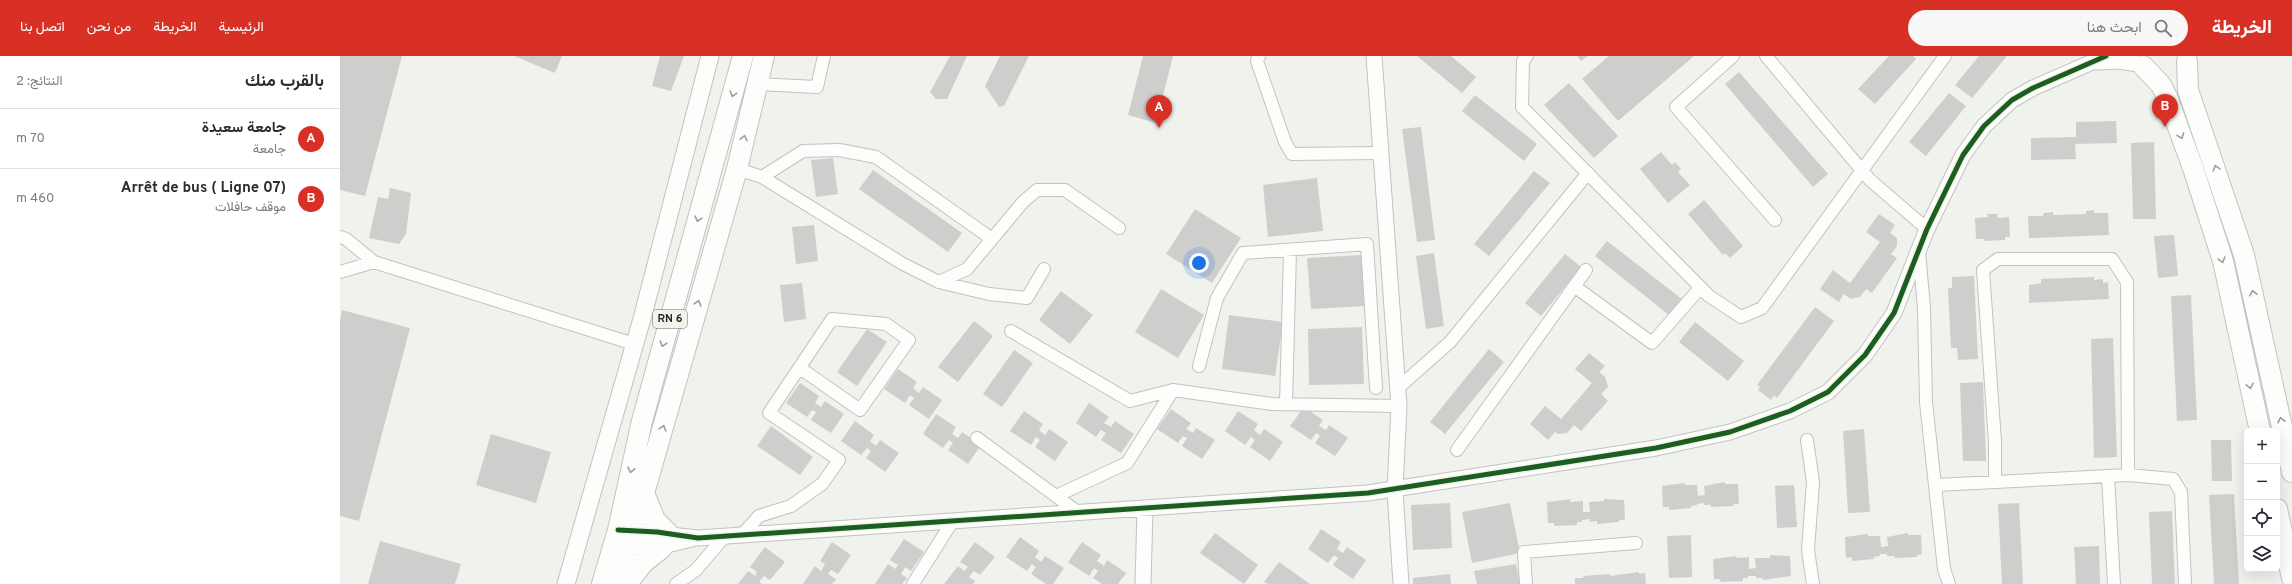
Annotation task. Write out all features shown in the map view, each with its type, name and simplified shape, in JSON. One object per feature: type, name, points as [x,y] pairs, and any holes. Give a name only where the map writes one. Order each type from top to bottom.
[{"type":"main road","points":[[566,584],[634,344],[710,56]]},
{"type":"main road","name":"RN 6","points":[[618,584],[642,422],[743,56]]},
{"type":"main road","name":"RN 6","points":[[602,584],[644,493],[737,170],[764,56]]},
{"type":"main road","points":[[2139,62],[2152,71],[2166,72],[2180,68],[2189,59]]},
{"type":"main road","points":[[2189,59],[2188,90],[2244,255],[2292,472]]},
{"type":"main road","points":[[2139,62],[2161,85],[2167,97],[2193,168],[2223,261],[2259,428]]},
{"type":"main road","points":[[626,584],[643,563],[665,540],[652,516],[644,493]]},
{"type":"main road","points":[[2280,522],[2292,578]]},
{"type":"street","points":[[757,84],[817,87],[824,56]]},
{"type":"street","points":[[1259,56],[1257,61],[1285,142],[1292,154],[1381,153]]},
{"type":"street","points":[[1374,56],[1399,406],[1394,490],[1400,584]]},
{"type":"street","points":[[1527,56],[1523,62],[1522,107],[1700,288],[1709,296],[1741,317],[1762,308],[1945,56]]},
{"type":"street","points":[[1733,56],[1676,107],[1775,220]]},
{"type":"street","points":[[1766,56],[1870,180],[1927,229]]},
{"type":"street","points":[[624,538],[665,540],[698,538],[1145,509],[1394,490],[1656,448],[1730,432],[1790,411],[1828,392],[1865,356],[1894,313],[1918,248],[1963,155],[1972,140],[1997,112],[2033,88],[2102,59],[2139,62]]},
{"type":"street","points":[[762,176],[803,151],[839,150],[876,157],[992,240]]},
{"type":"street","points":[[737,170],[762,176],[903,264],[939,282],[989,294],[1027,298],[1044,269]]},
{"type":"street","points":[[1398,388],[1450,342],[1588,173]]},
{"type":"street","points":[[939,282],[967,269],[1023,202],[1037,190],[1065,190],[1119,228]]},
{"type":"street","points":[[340,237],[346,239],[374,262],[634,344]]},
{"type":"street","points":[[1199,366],[1218,298],[1243,253],[1290,251],[1367,244],[1376,388]]},
{"type":"street","points":[[1918,248],[1924,308],[1926,402],[1944,569],[1949,584]]},
{"type":"street","points":[[1286,404],[1290,251]]},
{"type":"street","points":[[1995,482],[1995,442],[1983,270],[1998,259],[2112,259],[2127,282],[2128,475]]},
{"type":"street","points":[[340,272],[374,262]]},
{"type":"street","points":[[1457,450],[1586,270]]},
{"type":"street","points":[[1574,286],[1652,343],[1700,288]]},
{"type":"street","points":[[742,535],[759,516],[791,506],[822,484],[839,460],[769,413],[832,319],[886,324],[909,340],[860,410],[800,368]]},
{"type":"street","points":[[1012,331],[1130,401],[1173,390],[1272,404],[1399,406]]},
{"type":"street","points":[[1056,496],[1127,463],[1173,390]]},
{"type":"street","points":[[977,438],[1080,513]]},
{"type":"street","points":[[1807,440],[1813,482],[1808,550],[1813,584]]},
{"type":"street","points":[[1936,485],[2128,475],[2173,478],[2181,492],[2185,584]]},
{"type":"street","points":[[2108,476],[2114,584]]},
{"type":"street","points":[[1144,584],[1145,509]]},
{"type":"street","points":[[913,584],[952,522]]},
{"type":"street","points":[[676,584],[696,570],[725,536]]},
{"type":"street","points":[[1526,584],[1524,552],[1636,543]]},
{"type":"building","points":[[340,56],[402,56],[365,196],[340,190]]},
{"type":"building","points":[[514,56],[562,56],[555,73]]},
{"type":"building","points":[[660,56],[684,56],[671,91],[652,86]]},
{"type":"building","points":[[950,56],[967,56],[947,99],[936,99],[930,92]]},
{"type":"building","points":[[1000,56],[1029,56],[1004,106],[999,107],[985,86]]},
{"type":"building","points":[[1143,56],[1173,56],[1156,123],[1128,115]]},
{"type":"building","points":[[1417,56],[1451,56],[1476,77],[1462,93]]},
{"type":"building","points":[[1577,56],[1588,56],[1581,61]]},
{"type":"building","points":[[1609,56],[1694,56],[1618,121],[1582,79]]},
{"type":"building","points":[[1889,56],[1913,56],[1916,59],[1875,104],[1858,89]]},
{"type":"building","points":[[1979,56],[2007,56],[1972,98],[1955,85]]},
{"type":"building","points":[[1739,72],[1828,174],[1813,187],[1725,84]]},
{"type":"building","points":[[1569,83],[1618,136],[1594,158],[1544,105]]},
{"type":"building","points":[[1949,93],[1966,106],[1926,156],[1909,142]]},
{"type":"building","points":[[1475,95],[1537,144],[1524,161],[1462,111]]},
{"type":"building","points":[[2116,121],[2117,143],[2075,144],[2076,159],[2031,160],[2031,138],[2076,137],[2076,122]]},
{"type":"building","points":[[1421,127],[1435,240],[1417,242],[1402,129]]},
{"type":"building","points":[[2154,142],[2156,219],[2133,219],[2131,143]]},
{"type":"building","points":[[1661,152],[1672,165],[1675,162],[1681,169],[1678,172],[1690,185],[1668,203],[1640,169]]},
{"type":"building","points":[[833,158],[838,194],[816,197],[811,160]]},
{"type":"building","points":[[873,170],[962,233],[948,252],[859,189]]},
{"type":"building","points":[[1534,171],[1550,183],[1489,256],[1474,244]]},
{"type":"building","points":[[1317,178],[1323,231],[1268,237],[1263,185]]},
{"type":"building","points":[[390,188],[411,193],[406,234],[399,244],[369,238],[378,197],[388,199]]},
{"type":"building","points":[[1704,200],[1743,246],[1730,258],[1725,253],[1723,255],[1688,214]]},
{"type":"building","points":[[1195,209],[1241,238],[1212,283],[1166,254]]},
{"type":"building","points":[[2094,210],[2094,213],[2108,213],[2109,235],[2029,238],[2028,216],[2043,216],[2044,213],[2053,212],[2053,215],[2086,214],[2086,211]]},
{"type":"building","points":[[1879,214],[1895,225],[1890,233],[1897,238],[1897,246],[1891,254],[1897,258],[1872,293],[1866,289],[1860,297],[1851,299],[1844,294],[1839,302],[1820,289],[1833,270],[1850,283],[1880,242],[1866,232]]},
{"type":"building","points":[[1987,214],[1997,214],[1998,218],[2009,217],[2010,237],[2005,237],[2005,240],[1984,241],[1984,239],[1976,239],[1975,218],[1988,217]]},
{"type":"building","points":[[814,225],[818,261],[796,264],[792,227]]},
{"type":"building","points":[[2174,235],[2178,276],[2158,278],[2154,236]]},
{"type":"building","points":[[1607,241],[1682,299],[1669,315],[1595,256]]},
{"type":"building","points":[[1434,253],[1444,326],[1426,329],[1416,256]]},
{"type":"building","points":[[1565,254],[1581,267],[1541,316],[1525,303]]},
{"type":"building","points":[[1362,255],[1365,306],[1311,309],[1307,258]]},
{"type":"building","points":[[1974,276],[1978,359],[1958,360],[1957,348],[1951,348],[1948,288],[1952,288],[1952,277]]},
{"type":"building","points":[[2094,277],[2094,280],[2103,279],[2103,283],[2108,282],[2109,299],[2029,303],[2029,285],[2041,283],[2041,279]]},
{"type":"building","points":[[802,283],[806,319],[784,322],[780,285]]},
{"type":"building","points":[[1161,289],[1204,315],[1178,358],[1135,332]]},
{"type":"building","points":[[1061,291],[1093,315],[1070,344],[1039,320]]},
{"type":"building","points":[[2191,295],[2197,420],[2177,421],[2171,296]]},
{"type":"building","points":[[1815,307],[1834,321],[1777,398],[1774,395],[1771,400],[1758,390],[1760,387],[1757,385]]},
{"type":"building","points":[[342,310],[410,328],[359,521],[340,516],[340,319]]},
{"type":"building","points":[[1229,315],[1283,322],[1275,376],[1222,369]]},
{"type":"building","points":[[974,321],[993,336],[958,382],[938,367]]},
{"type":"building","points":[[1695,322],[1744,361],[1728,381],[1679,342]]},
{"type":"building","points":[[1362,327],[1364,384],[1309,385],[1308,329]]},
{"type":"building","points":[[867,329],[887,342],[857,386],[837,372]]},
{"type":"building","points":[[2113,338],[2117,457],[2094,458],[2091,339]]},
{"type":"building","points":[[1489,349],[1504,362],[1445,434],[1430,422]]},
{"type":"building","points":[[1014,350],[1033,363],[1002,407],[983,394]]},
{"type":"building","points":[[1589,353],[1605,366],[1599,372],[1605,377],[1608,387],[1601,394],[1608,401],[1581,431],[1574,425],[1567,433],[1558,434],[1555,432],[1548,440],[1530,424],[1545,406],[1561,419],[1592,383],[1575,369]]},
{"type":"building","points":[[898,369],[917,382],[913,388],[919,393],[923,387],[942,400],[929,419],[909,405],[914,398],[910,395],[905,403],[884,389]]},
{"type":"building","points":[[1983,382],[1986,461],[1963,461],[1960,383]]},
{"type":"building","points":[[800,383],[819,396],[815,403],[821,407],[825,401],[844,414],[831,433],[811,420],[816,412],[812,410],[807,417],[786,403]]},
{"type":"building","points":[[1089,403],[1109,417],[1104,423],[1111,427],[1115,421],[1134,434],[1121,453],[1101,440],[1106,433],[1101,430],[1096,437],[1076,423]]},
{"type":"building","points":[[1304,407],[1323,420],[1319,426],[1326,430],[1329,425],[1348,438],[1335,456],[1315,443],[1320,436],[1316,433],[1311,440],[1290,426]]},
{"type":"building","points":[[1171,409],[1191,423],[1186,429],[1193,433],[1196,428],[1215,440],[1202,459],[1182,446],[1187,438],[1183,436],[1178,443],[1157,429]]},
{"type":"building","points":[[1024,411],[1043,424],[1039,430],[1045,435],[1049,429],[1068,442],[1055,461],[1035,447],[1040,440],[1036,437],[1031,445],[1010,431]]},
{"type":"building","points":[[1238,411],[1258,424],[1254,430],[1260,435],[1264,429],[1283,442],[1270,461],[1250,447],[1255,440],[1251,437],[1245,445],[1225,431]]},
{"type":"building","points":[[936,414],[956,427],[952,434],[958,438],[962,432],[981,445],[968,464],[948,450],[953,443],[949,440],[943,448],[923,434]]},
{"type":"building","points":[[855,421],[874,435],[870,441],[876,446],[880,440],[899,453],[885,472],[866,458],[871,451],[867,448],[861,455],[841,441]]},
{"type":"building","points":[[771,426],[813,457],[800,475],[757,446]]},
{"type":"building","points":[[1864,429],[1870,512],[1848,513],[1843,431]]},
{"type":"building","points":[[491,434],[551,452],[536,503],[476,485]]},
{"type":"building","points":[[2211,440],[2231,440],[2232,481],[2212,481]]},
{"type":"building","points":[[1725,482],[1725,484],[1738,484],[1739,504],[1733,504],[1734,506],[1711,507],[1711,505],[1704,505],[1704,503],[1691,506],[1691,508],[1669,510],[1669,507],[1663,507],[1662,486],[1685,483],[1684,485],[1697,485],[1698,496],[1705,495],[1704,486]]},
{"type":"building","points":[[1794,485],[1797,527],[1777,528],[1775,486]]},
{"type":"building","points":[[2234,494],[2239,584],[2214,584],[2209,495]]},
{"type":"building","points":[[1571,499],[1570,502],[1583,501],[1583,512],[1590,512],[1589,502],[1604,501],[1604,499],[1624,500],[1625,520],[1597,524],[1597,521],[1590,522],[1590,519],[1577,522],[1577,525],[1554,526],[1554,523],[1548,523],[1547,502]]},
{"type":"building","points":[[1450,503],[1452,548],[1413,550],[1411,505]]},
{"type":"building","points":[[1510,503],[1520,553],[1472,563],[1462,512]]},
{"type":"building","points":[[2019,503],[2023,584],[2002,584],[1998,504]]},
{"type":"building","points":[[2172,511],[2175,584],[2152,584],[2149,512]]},
{"type":"building","points":[[1321,529],[1341,542],[1337,549],[1343,553],[1347,547],[1366,560],[1353,579],[1333,565],[1338,558],[1334,555],[1328,563],[1308,549]]},
{"type":"building","points":[[1215,533],[1258,565],[1244,584],[1200,553]]},
{"type":"building","points":[[1908,533],[1908,535],[1921,535],[1922,554],[1917,555],[1917,557],[1895,558],[1894,556],[1887,556],[1887,554],[1880,554],[1880,556],[1874,557],[1874,559],[1852,561],[1852,557],[1846,558],[1845,537],[1868,534],[1868,536],[1880,536],[1881,547],[1888,546],[1887,537]]},
{"type":"building","points":[[1691,535],[1692,577],[1669,578],[1667,536]]},
{"type":"building","points":[[1020,537],[1039,551],[1035,557],[1041,562],[1045,556],[1064,568],[1053,584],[1046,584],[1031,574],[1036,567],[1032,564],[1027,571],[1006,557]]},
{"type":"building","points":[[904,539],[924,552],[911,571],[905,567],[901,574],[907,578],[902,584],[875,584],[888,564],[895,569],[898,565],[890,560]]},
{"type":"building","points":[[380,541],[461,564],[455,584],[368,584]]},
{"type":"building","points":[[832,542],[851,555],[838,574],[831,570],[828,574],[836,579],[832,584],[803,584],[815,566],[821,571],[825,564],[820,561]]},
{"type":"building","points":[[975,542],[995,557],[980,575],[974,571],[969,577],[975,581],[973,584],[944,584],[958,566],[964,571],[968,567],[960,562]]},
{"type":"building","points":[[1082,542],[1101,555],[1097,561],[1104,566],[1107,560],[1126,573],[1118,584],[1102,584],[1093,578],[1098,571],[1094,568],[1089,576],[1068,562]]},
{"type":"building","points":[[2099,546],[2100,584],[2076,584],[2074,547]]},
{"type":"building","points":[[765,547],[785,562],[770,580],[764,576],[759,582],[762,584],[738,584],[748,571],[755,576],[757,572],[750,567]]},
{"type":"building","points":[[1770,555],[1790,556],[1791,576],[1763,580],[1763,578],[1756,578],[1756,576],[1748,576],[1748,578],[1743,578],[1743,581],[1721,582],[1720,579],[1714,579],[1713,559],[1737,556],[1736,558],[1749,557],[1749,569],[1756,568],[1755,558],[1770,558]]},
{"type":"building","points":[[1279,562],[1310,584],[1268,584],[1264,582]]},
{"type":"building","points":[[1516,564],[1520,584],[1477,584],[1474,571]]},
{"type":"building","points":[[1639,572],[1639,574],[1645,573],[1646,584],[1575,584],[1575,578],[1584,578],[1583,576],[1610,574],[1610,576]]},
{"type":"building","points":[[1450,574],[1451,584],[1413,584],[1413,578]]},
{"type":"cycle path","points":[[618,530],[657,532],[698,538],[1368,493],[1656,448],[1730,432],[1790,411],[1828,392],[1865,355],[1894,313],[1927,229],[1963,155],[1984,126],[2012,100],[2033,88],[2106,56]]},
{"type":"place","name":"Arrêt de bus ( Ligne 07)","points":[[2165,127]]},
{"type":"place","name":"جامعة سعيدة","points":[[1159,128]]}]
